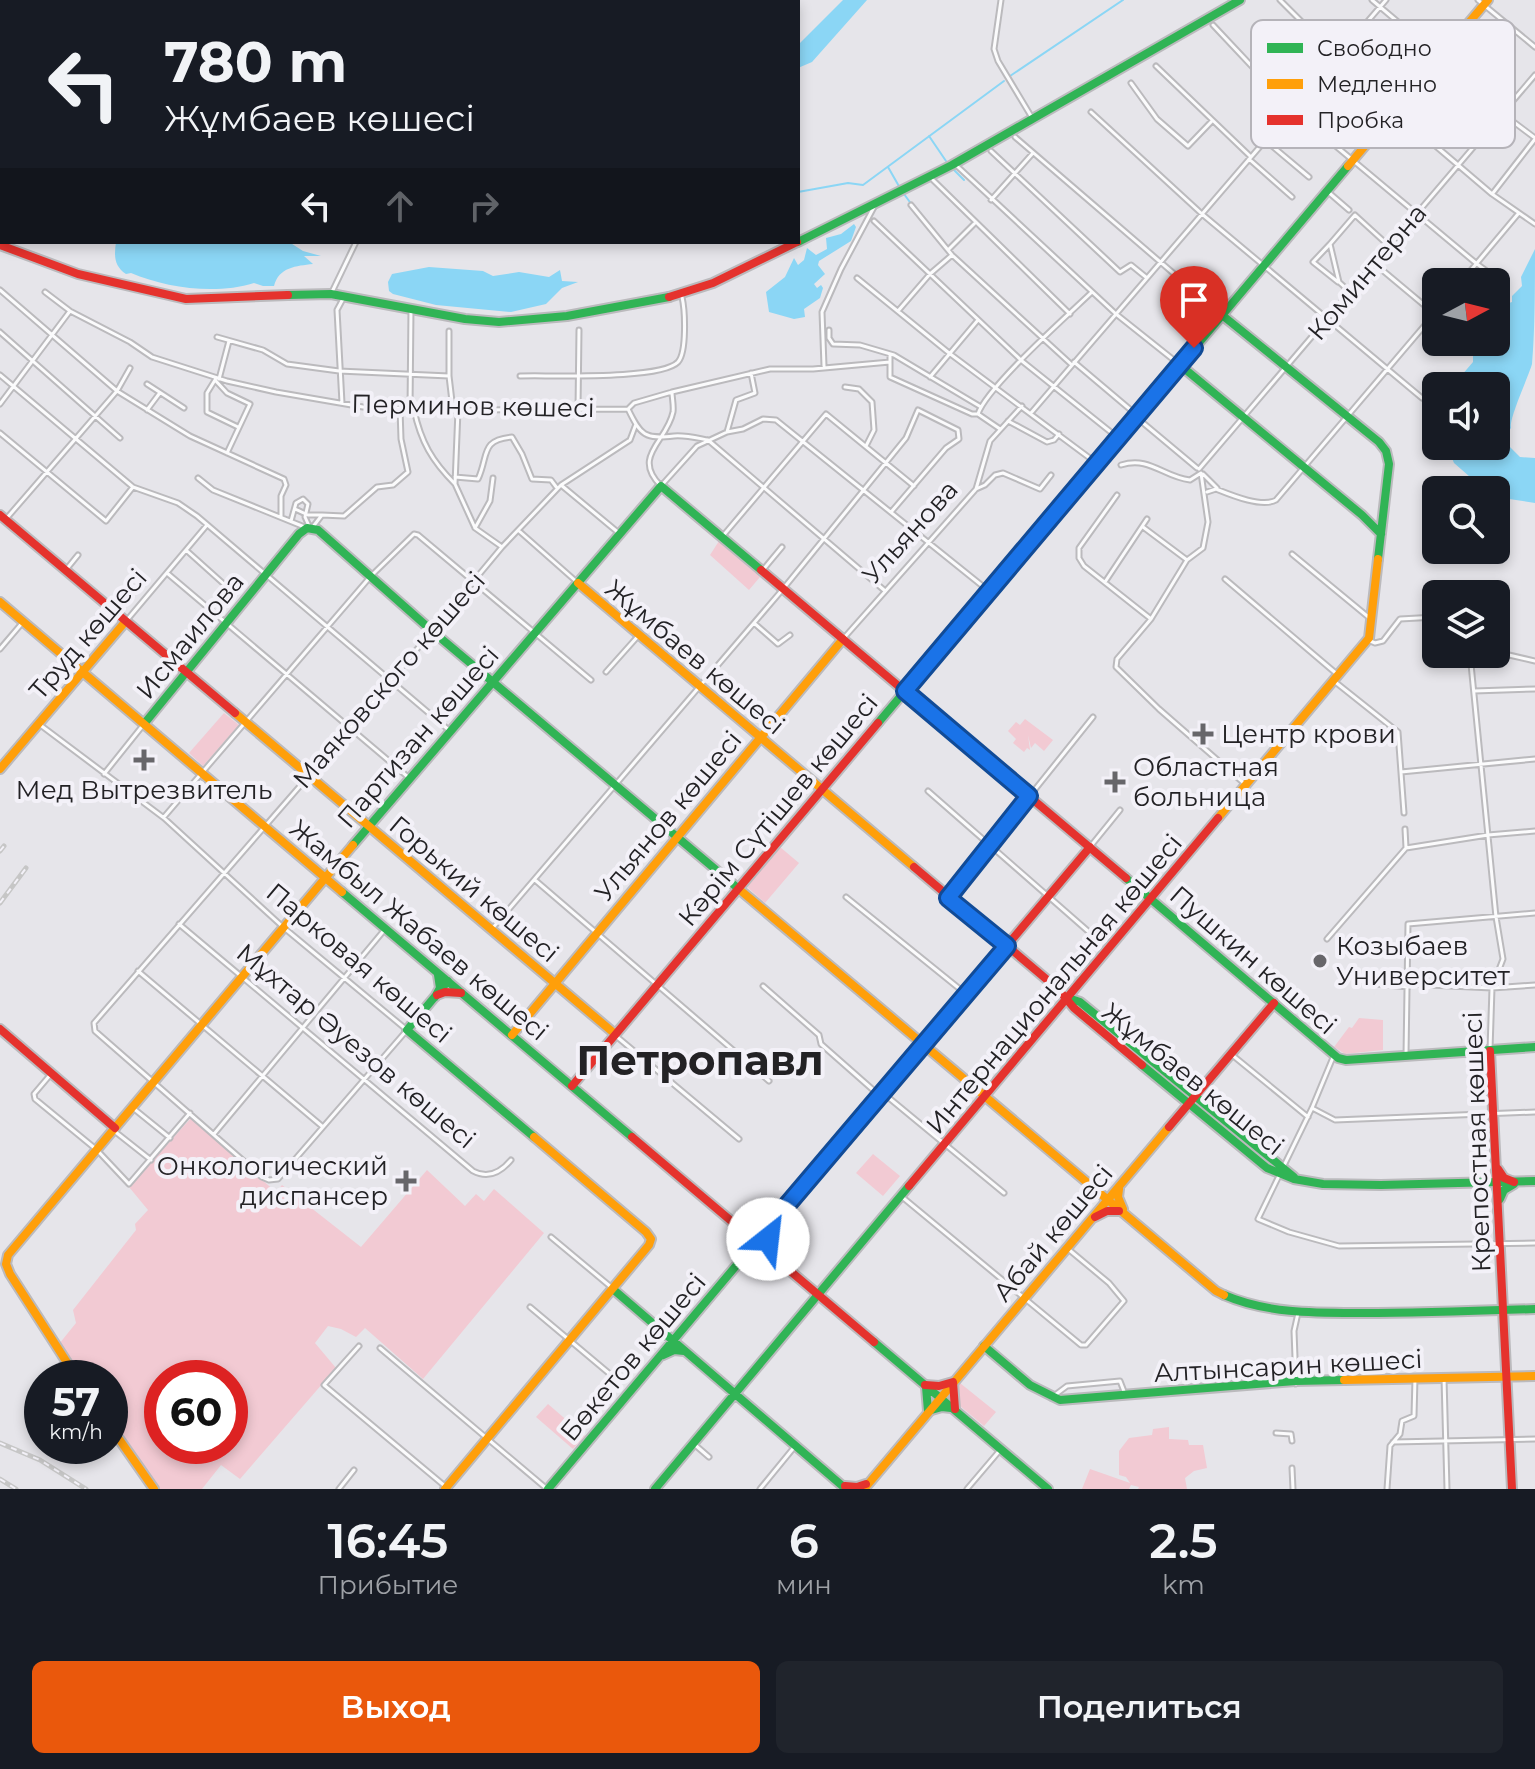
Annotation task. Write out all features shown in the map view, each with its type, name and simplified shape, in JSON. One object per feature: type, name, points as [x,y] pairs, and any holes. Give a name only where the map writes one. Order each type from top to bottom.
[{"type":"main road","points":[[800,241],[953,166],[1240,0]]},
{"type":"main road","name":"Кәрім Сүтішев көшесі","points":[[1468,20],[1483,2]]},
{"type":"main road","name":"Кәрім Сүтішев көшесі","points":[[572,1086],[1079,487],[1134,414],[1180,365],[1363,148]]},
{"type":"main road","points":[[0,245],[78,274],[186,299],[331,294],[472,320],[521,322],[681,295],[794,244]]},
{"type":"main road","points":[[1222,315],[1348,417]]},
{"type":"main road","points":[[1180,365],[1371,523],[1380,531],[1381,540]]},
{"type":"main road","name":"Интернациональная көшесі","points":[[655,1489],[1368,640],[1373,621],[1389,464],[1385,448],[1348,417]]},
{"type":"main road","name":"Пушкин көшесі","points":[[661,486],[1334,1055],[1346,1060],[1535,1047]]},
{"type":"main road","name":"Партизан көшесі","points":[[11,1251],[337,862],[661,486]]},
{"type":"main road","points":[[652,497],[663,493],[673,497]]},
{"type":"main road","name":"Горький көшесі","points":[[3,517],[615,1034]]},
{"type":"main road","points":[[1371,523],[1379,524],[1383,520]]},
{"type":"main road","points":[[310,528],[371,576],[431,630],[1219,1292],[1298,1313],[1535,1309]]},
{"type":"main road","name":"Исмаилова","points":[[144,724],[266,575],[310,528]]},
{"type":"main road","name":"Жұмбаев көшесі","points":[[578,583],[948,898],[1068,998],[1080,1002],[1192,1100],[1281,1172],[1302,1181],[1327,1184],[1497,1184],[1535,1181]]},
{"type":"main road","name":"Жамбыл Жабаев көшесі","points":[[0,602],[957,1412]]},
{"type":"main road","name":"Труд көшесі","points":[[0,769],[125,622]]},
{"type":"main road","name":"Ульянов көшесі","points":[[554,983],[843,639]]},
{"type":"main road","name":"Бөкетов көшесі","points":[[548,1489],[1090,847]]},
{"type":"main road","points":[[312,865],[320,868],[337,862]]},
{"type":"main road","points":[[434,969],[441,986],[435,997]]},
{"type":"main road","points":[[407,1030],[448,981]]},
{"type":"main road","points":[[512,1035],[554,983]]},
{"type":"main road","points":[[435,997],[445,992],[463,994]]},
{"type":"main road","name":"Абай көшесі","points":[[867,1486],[1274,1003]]},
{"type":"main road","points":[[0,1029],[114,1129]]},
{"type":"main road","name":"Парковая көшесі","points":[[407,1030],[594,1186],[651,1238],[649,1245],[614,1290]]},
{"type":"main road","name":"Крепостная көшесі","points":[[1490,1050],[1512,1489]]},
{"type":"main road","points":[[909,1061],[920,1054],[939,1056]]},
{"type":"main road","points":[[1496,1164],[1503,1177],[1517,1183]]},
{"type":"main road","points":[[1480,1184],[1491,1178],[1496,1164]]},
{"type":"main road","points":[[1123,1182],[1118,1197],[1129,1216]]},
{"type":"main road","points":[[1498,1203],[1504,1190],[1517,1183]]},
{"type":"main road","points":[[1480,1184],[1492,1190],[1498,1203]]},
{"type":"main road","points":[[1090,1220],[1111,1210],[1129,1216]]},
{"type":"main road","points":[[741,1228],[752,1231],[771,1224]]},
{"type":"main road","points":[[771,1224],[768,1239],[773,1254]]},
{"type":"main road","points":[[741,1228],[750,1243],[746,1255]]},
{"type":"main road","points":[[746,1255],[758,1249],[773,1254]]},
{"type":"main road","points":[[0,1258],[11,1251]]},
{"type":"main road","points":[[11,1251],[6,1261],[10,1274],[65,1360]]},
{"type":"main road","points":[[446,1488],[614,1290],[844,1488],[867,1486]]},
{"type":"main road","points":[[984,1346],[1048,1396]]},
{"type":"main road","points":[[661,1356],[676,1350],[688,1353]]},
{"type":"main road","name":"Алтынсарин көшесі","points":[[1048,1396],[1064,1400],[1296,1382],[1535,1376]]},
{"type":"main road","points":[[957,1412],[953,1382],[939,1386],[923,1383],[928,1411],[942,1407],[957,1412],[1048,1489]]},
{"type":"main road","points":[[128,1452],[154,1489]]},
{"type":"street","points":[[1001,0],[994,49],[1033,120]]},
{"type":"street","points":[[1280,0],[1300,20]]},
{"type":"street","points":[[1372,0],[1395,20]]},
{"type":"street","points":[[1369,20],[1386,0]]},
{"type":"street","points":[[1483,2],[1504,20]]},
{"type":"street","points":[[1213,25],[1251,65]]},
{"type":"street","points":[[1515,30],[1535,47]]},
{"type":"street","points":[[1156,66],[1292,197]]},
{"type":"street","name":"Коминтерна","points":[[1515,98],[1535,75]]},
{"type":"street","points":[[1131,83],[1160,123],[1188,146],[1213,121]]},
{"type":"street","points":[[1091,112],[1202,214],[1422,398]]},
{"type":"street","points":[[1492,194],[1535,139],[1515,122]]},
{"type":"street","points":[[1015,137],[1222,315]]},
{"type":"street","points":[[1031,413],[1258,148]]},
{"type":"street","points":[[1275,148],[1309,177]]},
{"type":"street","points":[[1338,148],[1483,268]]},
{"type":"street","points":[[1438,148],[1492,194],[1535,224]]},
{"type":"street","name":"Коминтерна","points":[[1200,471],[1472,148]]},
{"type":"street","points":[[991,151],[1120,272],[1129,265],[1147,278]]},
{"type":"street","points":[[991,200],[1033,153]]},
{"type":"street","points":[[953,166],[1116,314],[1180,365]]},
{"type":"street","points":[[933,180],[1070,314]]},
{"type":"street","points":[[1327,191],[1349,210]]},
{"type":"street","points":[[824,366],[822,312],[876,202]]},
{"type":"street","points":[[911,205],[952,255],[1044,339],[1220,490],[1231,496],[1266,504],[1276,500],[1422,329]]},
{"type":"street","points":[[1473,268],[1518,214]]},
{"type":"street","points":[[1350,292],[1313,262],[1355,215],[1389,246]]},
{"type":"street","points":[[874,221],[1022,361],[1112,433]]},
{"type":"street","points":[[948,250],[976,222]]},
{"type":"street","points":[[331,294],[355,244]]},
{"type":"street","points":[[1330,244],[1339,282]]},
{"type":"street","points":[[898,311],[930,274],[952,255]]},
{"type":"street","points":[[1374,264],[1422,303]]},
{"type":"street","points":[[857,278],[949,353],[1091,459]]},
{"type":"street","points":[[0,290],[117,391],[190,436],[285,480],[281,517]]},
{"type":"street","name":"Перминов көшесі","points":[[45,292],[70,311],[130,342],[149,356],[217,379],[342,403],[412,410],[628,409],[634,403],[672,392],[770,369],[890,362]]},
{"type":"street","points":[[978,414],[997,387],[1092,292]]},
{"type":"street","points":[[520,376],[634,374],[674,365],[682,355],[685,324],[681,295]]},
{"type":"street","points":[[342,403],[337,310],[344,296]]},
{"type":"street","points":[[411,309],[410,376],[412,410],[418,429],[433,462],[455,484],[475,528],[502,547]]},
{"type":"street","points":[[0,404],[70,311]]},
{"type":"street","points":[[930,377],[978,320]]},
{"type":"street","points":[[578,409],[579,330]]},
{"type":"street","points":[[829,330],[833,344],[876,349],[890,354],[981,407]]},
{"type":"street","points":[[449,331],[449,376],[456,410],[455,484]]},
{"type":"street","points":[[0,332],[120,438]]},
{"type":"street","points":[[217,337],[263,350],[284,363],[339,371],[449,376]]},
{"type":"street","points":[[229,341],[217,379],[207,393],[207,412],[239,427]]},
{"type":"street","points":[[890,354],[890,377],[978,414],[1000,429]]},
{"type":"street","points":[[3,517],[47,472],[117,391],[130,368]]},
{"type":"street","points":[[727,432],[736,400],[755,393],[751,373]]},
{"type":"street","points":[[0,375],[133,487],[178,503],[207,525],[450,731]]},
{"type":"street","points":[[217,379],[225,392],[250,404],[227,453]]},
{"type":"street","points":[[147,384],[184,408]]},
{"type":"street","points":[[845,387],[859,389],[872,402],[874,430],[866,446]]},
{"type":"street","points":[[147,410],[160,392]]},
{"type":"street","points":[[661,486],[650,475],[648,465],[673,411],[672,392]]},
{"type":"street","name":"Ульянова","points":[[843,639],[976,489],[986,448],[1022,406]]},
{"type":"street","points":[[294,508],[305,514],[344,516],[377,487],[393,485],[409,471],[401,439],[400,409]]},
{"type":"street","points":[[628,409],[644,434],[660,439],[686,436],[708,440],[884,590]]},
{"type":"street","points":[[491,930],[783,589],[906,438],[918,410],[958,430],[960,436],[892,511]]},
{"type":"street","points":[[722,537],[827,414],[914,486]]},
{"type":"street","points":[[708,440],[763,419],[772,419],[803,440],[990,592]]},
{"type":"street","points":[[1008,421],[1047,442],[1059,434]]},
{"type":"street","name":"Маяковского көшесі","points":[[153,1082],[93,1027],[502,547],[559,487],[630,440],[636,424]]},
{"type":"street","points":[[0,433],[106,521],[133,487]]},
{"type":"street","points":[[455,477],[478,479],[490,443],[512,437],[531,478],[536,481],[551,480],[620,534]]},
{"type":"street","name":"Партизан көшесі","points":[[661,486],[688,452],[708,440]]},
{"type":"street","points":[[1121,465],[1146,463],[1184,480],[1192,480],[1200,471]]},
{"type":"street","points":[[1200,471],[1208,522],[1204,544],[1187,560],[1151,619],[1117,659],[1116,667],[1247,786]]},
{"type":"street","points":[[976,489],[1003,473],[1037,489],[1051,475]]},
{"type":"street","points":[[198,478],[213,490],[310,528]]},
{"type":"street","points":[[475,528],[490,501],[493,478]]},
{"type":"street","points":[[1206,494],[1211,490],[1220,490]]},
{"type":"street","points":[[1117,495],[1079,548],[1082,563],[1151,619]]},
{"type":"street","points":[[291,521],[298,500],[305,500],[308,506],[305,514],[310,528]]},
{"type":"street","points":[[310,528],[322,515]]},
{"type":"street","points":[[1105,582],[1147,519]]},
{"type":"street","name":"Труд көшесі","points":[[125,622],[207,525]]},
{"type":"street","points":[[1143,527],[1187,560]]},
{"type":"street","name":"Жұмбаев көшесі","points":[[518,530],[578,583]]},
{"type":"street","points":[[164,818],[371,576],[416,534],[591,680]]},
{"type":"street","points":[[762,571],[782,547]]},
{"type":"street","points":[[186,550],[225,585]]},
{"type":"street","points":[[1292,554],[1373,621]]},
{"type":"street","points":[[65,571],[78,555]]},
{"type":"street","points":[[167,573],[410,778]]},
{"type":"street","points":[[1225,579],[1398,732],[1404,813]]},
{"type":"street","points":[[1368,640],[1375,643],[1383,641],[1400,619],[1422,618]]},
{"type":"street","points":[[0,649],[23,622]]},
{"type":"street","points":[[754,623],[778,644],[790,635]]},
{"type":"street","points":[[606,672],[639,635]]},
{"type":"street","points":[[1510,655],[1535,661]]},
{"type":"street","name":"Крепостная көшесі","points":[[1472,668],[1502,963],[1492,988],[1490,1050]]},
{"type":"street","points":[[1474,691],[1535,689]]},
{"type":"street","points":[[948,898],[1093,717]]},
{"type":"street","name":"Парковая көшесі","points":[[38,724],[164,818],[283,927],[407,1030]]},
{"type":"street","name":"Исмаилова","points":[[104,774],[144,724]]},
{"type":"street","points":[[1401,772],[1535,759]]},
{"type":"street","points":[[928,791],[1089,932]]},
{"type":"street","name":"Бөкетов көшесі","points":[[1090,847],[1120,810]]},
{"type":"street","points":[[1405,829],[1406,848]]},
{"type":"street","points":[[1327,939],[1406,848],[1535,831]]},
{"type":"street","points":[[534,880],[769,1081]]},
{"type":"street","points":[[846,897],[966,994]]},
{"type":"street","points":[[1406,1055],[1408,924],[1535,913]]},
{"type":"street","name":"Мұхтар Әуезов көшесі","points":[[179,924],[475,1172],[493,1173],[511,1160]]},
{"type":"street","points":[[213,1134],[386,928]]},
{"type":"street","points":[[138,971],[323,1127]]},
{"type":"street","points":[[1366,983],[1492,988],[1535,985]]},
{"type":"street","points":[[763,986],[819,1035],[821,1044],[1004,1193]]},
{"type":"street","points":[[153,1082],[265,1178],[273,1181],[280,1178],[407,1030]]},
{"type":"street","name":"Горький көшесі","points":[[615,1034],[739,1139]]},
{"type":"street","points":[[1231,1054],[1308,1117]]},
{"type":"street","points":[[1334,1055],[1308,1117],[1258,1219],[1289,1232],[1337,1245],[1535,1243]]},
{"type":"street","points":[[51,1074],[34,1094],[35,1099],[97,1150],[129,1184],[190,1113]]},
{"type":"street","points":[[132,1107],[170,1138]]},
{"type":"street","points":[[1312,1108],[1335,1120],[1535,1112]]},
{"type":"street","points":[[114,1129],[151,1161]]},
{"type":"street","points":[[901,1196],[1081,1345],[1086,1345],[1124,1301],[1109,1283],[1067,1248]]},
{"type":"street","points":[[551,1237],[614,1290]]},
{"type":"street","points":[[0,1258],[10,1274]]},
{"type":"street","points":[[530,1307],[617,1380]]},
{"type":"street","points":[[1296,1382],[1294,1331],[1298,1313]]},
{"type":"street","points":[[359,1346],[324,1385],[446,1488]]},
{"type":"street","points":[[380,1348],[548,1489]]},
{"type":"street","points":[[1387,1489],[1390,1446],[1400,1434],[1402,1421],[1414,1416],[1415,1378]]},
{"type":"street","points":[[1444,1378],[1447,1489]]},
{"type":"street","points":[[1048,1396],[1067,1386],[1120,1381],[1124,1385],[1125,1396]]},
{"type":"street","points":[[1276,1433],[1291,1434],[1292,1441]]},
{"type":"street","points":[[1393,1442],[1535,1439]]},
{"type":"street","points":[[693,1444],[709,1457]]},
{"type":"street","points":[[760,1489],[796,1445]]},
{"type":"street","points":[[967,1489],[1001,1449]]},
{"type":"street","points":[[1292,1468],[1293,1489]]},
{"type":"street","points":[[339,1489],[354,1470]]},
{"type":"shaded area","points":[[719,541],[760,577],[749,590],[710,555]]},
{"type":"shaded area","points":[[224,713],[239,725],[203,766],[189,753]]},
{"type":"shaded area","points":[[1025,719],[1053,740],[1044,751],[1035,743],[1031,748],[1028,735],[1030,750],[1027,748],[1024,752],[1013,743],[1016,739],[1008,731],[1016,722],[1020,725]]},
{"type":"shaded area","points":[[780,847],[799,863],[765,903],[747,887]]},
{"type":"shaded area","points":[[1359,1018],[1383,1020],[1383,1050],[1345,1054],[1334,1047]]},
{"type":"shaded area","points":[[191,1118],[276,1192],[282,1185],[361,1247],[427,1170],[465,1206],[476,1194],[484,1201],[494,1189],[544,1233],[423,1379],[365,1328],[356,1337],[328,1326],[315,1343],[336,1368],[240,1479],[221,1465],[202,1489],[159,1489],[128,1444],[128,1360],[70,1360],[59,1344],[76,1323],[73,1310],[148,1210],[129,1187]]},
{"type":"shaded area","points":[[873,1154],[900,1176],[883,1196],[856,1173]]},
{"type":"shaded area","points":[[960,1383],[996,1412],[984,1426],[954,1401],[953,1390]]},
{"type":"shaded area","points":[[548,1404],[585,1436],[573,1449],[536,1417]]},
{"type":"shaded area","points":[[1169,1427],[1169,1439],[1188,1440],[1189,1445],[1203,1445],[1207,1468],[1194,1471],[1185,1478],[1187,1489],[1138,1489],[1131,1485],[1129,1489],[1082,1489],[1090,1469],[1130,1483],[1126,1477],[1119,1475],[1119,1451],[1129,1438],[1152,1435],[1153,1429]]},
{"type":"water","points":[[843,0],[867,0],[812,62],[800,67],[800,43]]},
{"type":"water","points":[[854,224],[856,227],[851,241],[819,261],[818,265],[825,274],[814,284],[817,288],[821,285],[823,288],[820,298],[804,309],[805,317],[794,319],[769,312],[766,292],[785,277],[794,258],[798,265],[804,260],[807,248],[816,255],[827,249],[826,238],[841,234]]},
{"type":"water","points":[[116,244],[292,244],[321,256],[304,256],[313,264],[284,271],[274,286],[254,283],[208,289],[160,283],[126,274],[119,268]]},
{"type":"water","points":[[1535,249],[1532,364],[1510,429],[1510,372],[1464,372],[1473,362],[1473,356],[1510,356],[1510,303],[1522,286],[1521,277]]},
{"type":"water","points":[[429,267],[483,271],[493,276],[519,272],[549,277],[560,270],[562,281],[578,282],[562,288],[546,304],[511,312],[436,305],[389,291],[388,282],[392,274]]},
{"type":"water","points":[[1510,447],[1520,457],[1535,458],[1535,503],[1510,499],[1510,476],[1469,476],[1453,460],[1510,460]]},
{"type":"waterway","points":[[1010,76],[1123,0]]},
{"type":"waterway","points":[[800,192],[848,183],[863,185],[1004,81]]},
{"type":"waterway","points":[[929,136],[946,161]]},
{"type":"waterway","points":[[888,167],[900,188]]},
{"type":"waterway","points":[[953,169],[964,180]]},
{"type":"waterway","points":[[904,194],[912,205]]},
{"type":"railway","points":[[0,851],[4,846]]},
{"type":"railway","points":[[0,903],[26,868]]},
{"type":"railway","points":[[0,1443],[40,1460],[86,1489]]},
{"type":"railway","points":[[0,1479],[16,1489]]},
{"type":"traffic: fast","points":[[800,241],[952,165],[1240,0]]},
{"type":"traffic: fast","points":[[878,723],[1348,166]]},
{"type":"traffic: fast","points":[[288,295],[331,294],[465,319],[499,322],[567,316],[669,297]]},
{"type":"traffic: fast","points":[[1222,315],[1379,442],[1386,451],[1389,464],[1378,559]]},
{"type":"traffic: fast","points":[[1180,365],[1381,534]]},
{"type":"traffic: fast","points":[[353,845],[661,486],[761,570]]},
{"type":"traffic: fast","points":[[144,724],[299,534],[307,528],[318,530],[431,630],[740,890]]},
{"type":"traffic: fast","points":[[1126,878],[1338,1058],[1346,1060],[1535,1047]]},
{"type":"traffic: fast","points":[[342,892],[632,1137]]},
{"type":"traffic: fast","points":[[435,997],[440,988],[438,975]]},
{"type":"traffic: fast","points":[[448,981],[407,1030],[534,1137]]},
{"type":"traffic: fast","points":[[1068,998],[1080,1002],[1294,1177]]},
{"type":"traffic: fast","points":[[1142,1065],[1267,1168],[1294,1179],[1323,1184],[1381,1185],[1535,1181]]},
{"type":"traffic: fast","points":[[1500,1199],[1504,1190],[1514,1184]]},
{"type":"traffic: fast","points":[[655,1489],[909,1186]]},
{"type":"traffic: fast","points":[[745,1229],[763,1229],[771,1224]]},
{"type":"traffic: fast","points":[[771,1224],[768,1239],[771,1251]]},
{"type":"traffic: fast","points":[[548,1489],[746,1254]]},
{"type":"traffic: fast","points":[[614,1290],[846,1489]]},
{"type":"traffic: fast","points":[[1224,1295],[1258,1306],[1310,1312],[1535,1309]]},
{"type":"traffic: fast","points":[[874,1342],[1048,1489]]},
{"type":"traffic: fast","points":[[984,1346],[1030,1385],[1060,1400],[1295,1381],[1344,1380]]},
{"type":"traffic: fast","points":[[663,1355],[674,1350],[684,1351]]},
{"type":"traffic: fast","points":[[926,1387],[928,1411],[951,1408]]},
{"type":"traffic: slow","points":[[1471,20],[1488,0]]},
{"type":"traffic: slow","points":[[1348,166],[1363,148]]},
{"type":"traffic: slow","points":[[1218,818],[1369,638],[1378,559]]},
{"type":"traffic: slow","points":[[578,583],[914,867]]},
{"type":"traffic: slow","points":[[0,602],[342,892]]},
{"type":"traffic: slow","points":[[0,769],[125,622]]},
{"type":"traffic: slow","points":[[512,1035],[843,639]]},
{"type":"traffic: slow","points":[[235,713],[615,1034]]},
{"type":"traffic: slow","points":[[65,1360],[10,1274],[6,1264],[8,1255],[353,845]]},
{"type":"traffic: slow","points":[[740,890],[1224,1295]]},
{"type":"traffic: slow","points":[[755,1244],[955,1007]]},
{"type":"traffic: slow","points":[[864,1489],[1169,1127]]},
{"type":"traffic: slow","points":[[445,1489],[651,1239],[534,1137]]},
{"type":"traffic: slow","points":[[1119,1189],[1118,1197],[1123,1209]]},
{"type":"traffic: slow","points":[[746,1255],[750,1246],[747,1236]]},
{"type":"traffic: slow","points":[[1344,1380],[1535,1376]]},
{"type":"traffic: slow","points":[[128,1452],[154,1489]]},
{"type":"traffic: jam","points":[[669,297],[713,283],[793,244]]},
{"type":"traffic: jam","points":[[0,245],[78,274],[186,299],[288,295]]},
{"type":"traffic: jam","points":[[0,515],[235,713]]},
{"type":"traffic: jam","points":[[761,570],[1126,878]]},
{"type":"traffic: jam","points":[[572,1086],[878,723]]},
{"type":"traffic: jam","points":[[909,1186],[1218,818]]},
{"type":"traffic: jam","points":[[955,1007],[1090,847]]},
{"type":"traffic: jam","points":[[914,867],[1142,1065]]},
{"type":"traffic: jam","points":[[437,995],[461,993]]},
{"type":"traffic: jam","points":[[1169,1127],[1274,1003]]},
{"type":"traffic: jam","points":[[0,1029],[115,1128]]},
{"type":"traffic: jam","points":[[1490,1051],[1512,1489]]},
{"type":"traffic: jam","points":[[632,1137],[874,1342]]},
{"type":"traffic: jam","points":[[1498,1169],[1504,1178],[1514,1182]]},
{"type":"traffic: jam","points":[[1095,1217],[1107,1211],[1119,1211]]},
{"type":"traffic: jam","points":[[925,1385],[939,1386],[953,1382],[955,1409]]},
{"type":"traffic: jam","points":[[845,1486],[866,1484]]},
{"type":"place","name":"Центр крови","points":[[1203,734]]},
{"type":"place","name":"Мед Вытрезвитель","points":[[144,760]]},
{"type":"place","name":"Областная больница","points":[[1115,782]]},
{"type":"place","name":"Козыбаев Университет","points":[[1320,961]]},
{"type":"place","name":"Онкологический диспансер","points":[[406,1181]]},
{"type":"district","name":"Петропавл","points":[[700,1060]]},
{"type":"route","points":[[768,1239],[771,1224],[1007,946],[948,898],[1029,796],[905,691],[1194,348]]}]
